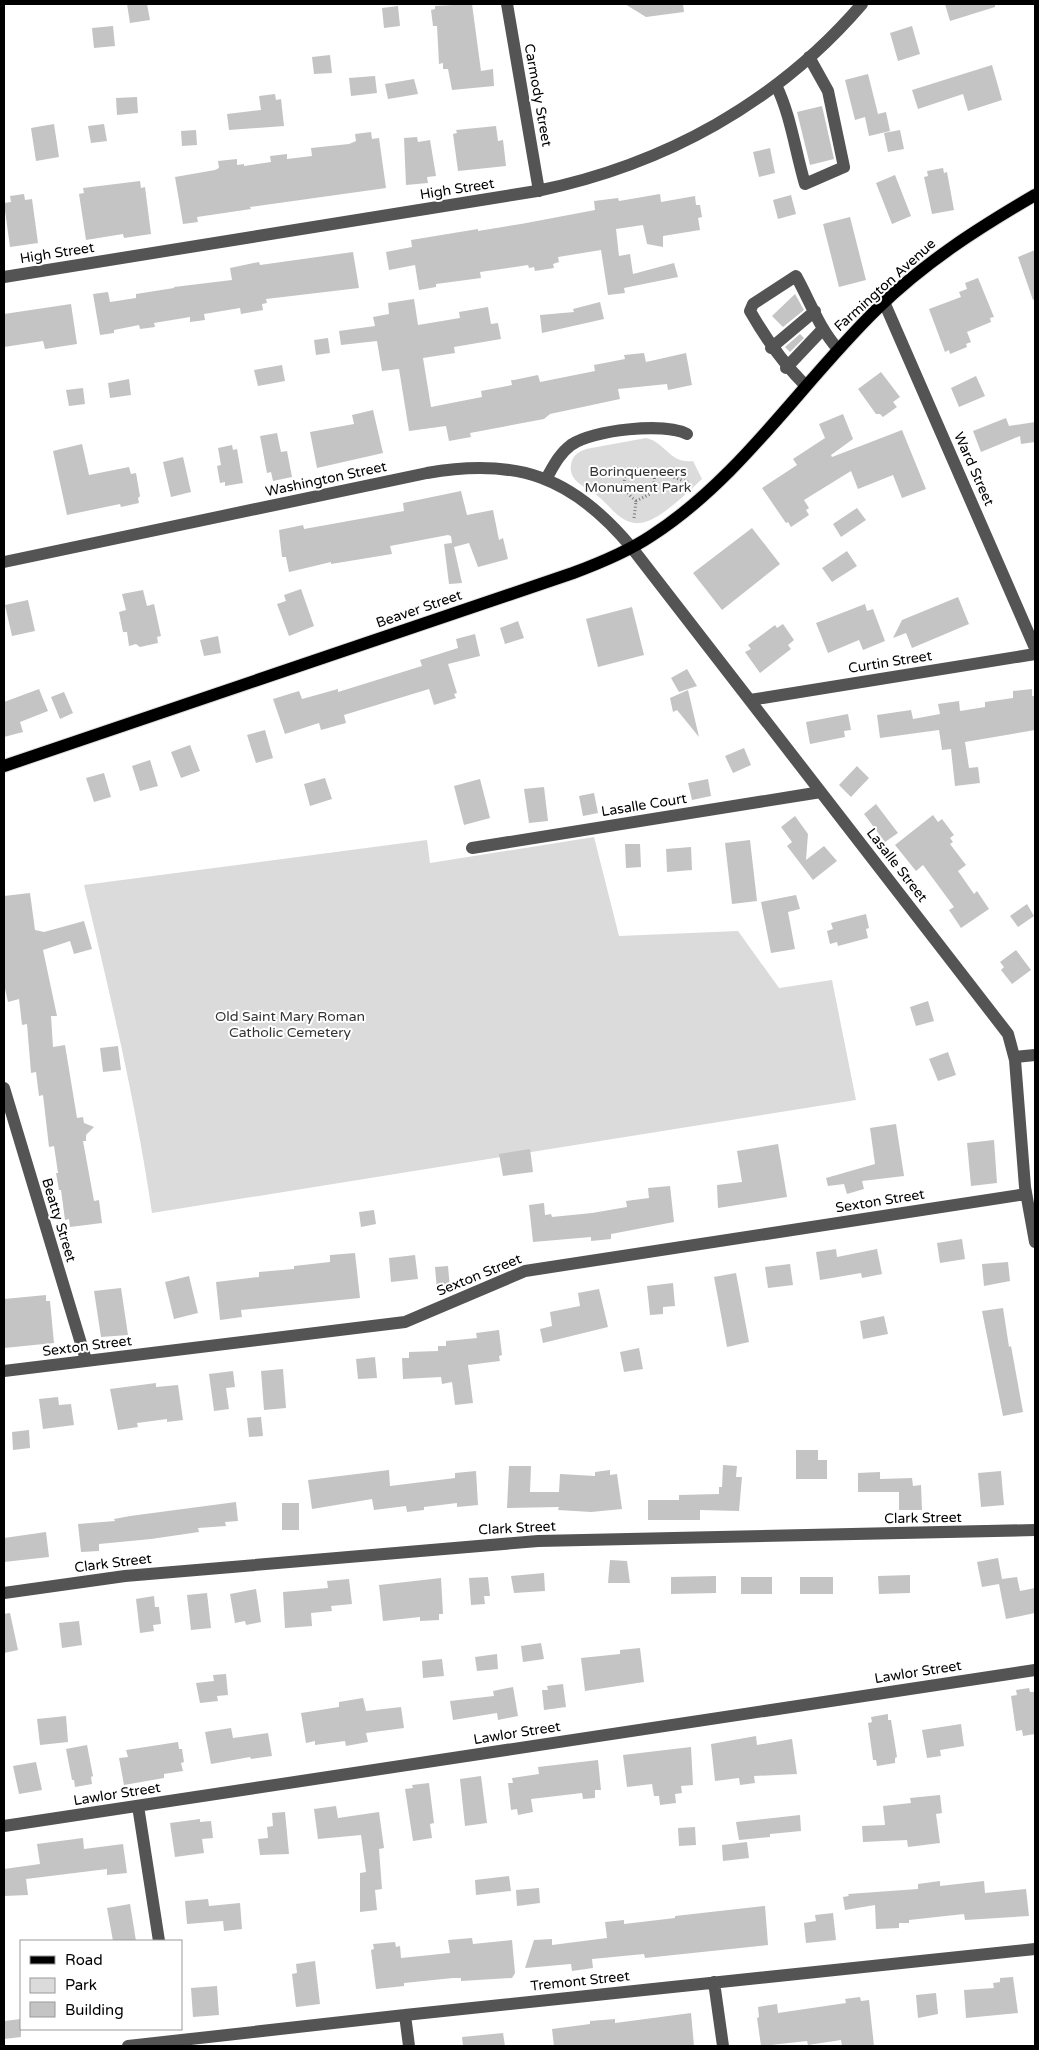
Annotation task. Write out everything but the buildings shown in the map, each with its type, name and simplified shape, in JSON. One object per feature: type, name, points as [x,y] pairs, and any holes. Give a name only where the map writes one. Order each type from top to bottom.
[{"type":"main road","name":"Farmington Avenue","points":[[793,398],[884,302],[946,250],[1035,195]]},
{"type":"main road","name":"Beaver Street","points":[[4,766],[573,573],[632,548],[664,528],[712,489],[793,398]]},
{"type":"street","name":"Carmody Street","points":[[507,4],[539,191]]},
{"type":"street","name":"High Street","points":[[4,277],[539,191],[602,176],[658,155],[724,120],[776,84],[809,57],[862,4]]},
{"type":"street","points":[[776,84],[787,108],[796,155],[805,184],[844,167],[828,91],[809,57]]},
{"type":"street","points":[[805,385],[786,368],[771,348],[750,311],[753,304],[796,276],[816,311],[822,330],[838,349]]},
{"type":"street","name":"Ward Street","points":[[884,302],[1035,648]]},
{"type":"street","points":[[771,348],[816,311]]},
{"type":"street","points":[[786,368],[822,330]]},
{"type":"street","points":[[546,479],[564,452],[584,439],[650,427],[670,428],[687,434]]},
{"type":"street","name":"Washington Street","points":[[4,562],[446,470],[496,467],[524,472],[546,479],[577,495],[594,507],[632,548]]},
{"type":"street","name":"Lasalle Street","points":[[632,548],[1003,1026],[1011,1040],[1014,1057],[1026,1194],[1035,1240]]},
{"type":"street","name":"Curtin Street","points":[[750,700],[1035,654]]},
{"type":"street","name":"Lasalle Court","points":[[472,848],[821,792]]},
{"type":"street","points":[[1014,1057],[1035,1055]]},
{"type":"street","name":"Beatty Street","points":[[4,1088],[86,1360]]},
{"type":"street","name":"Sexton Street","points":[[4,1371],[405,1322],[525,1270],[1026,1194]]},
{"type":"street","name":"Clark Street","points":[[4,1593],[135,1575],[538,1541],[1035,1530]]},
{"type":"street","name":"Lawlor Street","points":[[4,1826],[1035,1670]]},
{"type":"street","points":[[138,1806],[159,1940]]},
{"type":"street","name":"Tremont Street","points":[[128,2046],[174,2035],[405,2015],[1035,1949]]},
{"type":"street","points":[[714,1982],[723,2046]]},
{"type":"street","points":[[405,2015],[409,2046]]},
{"type":"path","points":[[636,501],[626,492],[624,487],[626,470],[644,468],[655,470],[690,483]]},
{"type":"path","points":[[636,501],[650,494],[654,485],[655,470]]},
{"type":"path","points":[[634,518],[636,501]]},
{"type":"green space","name":"Borinqueneers Monument Park","points":[[646,438],[653,440],[679,459],[693,461],[702,479],[672,506],[655,518],[634,523],[622,518],[599,497],[580,484],[573,476],[571,465],[576,455],[586,449]]},
{"type":"green space","name":"Old Saint Mary Roman Catholic Cemetery","points":[[594,837],[619,936],[738,931],[779,988],[832,980],[856,1100],[152,1213],[146,1172],[113,1008],[84,885],[427,840],[430,863]]}]
